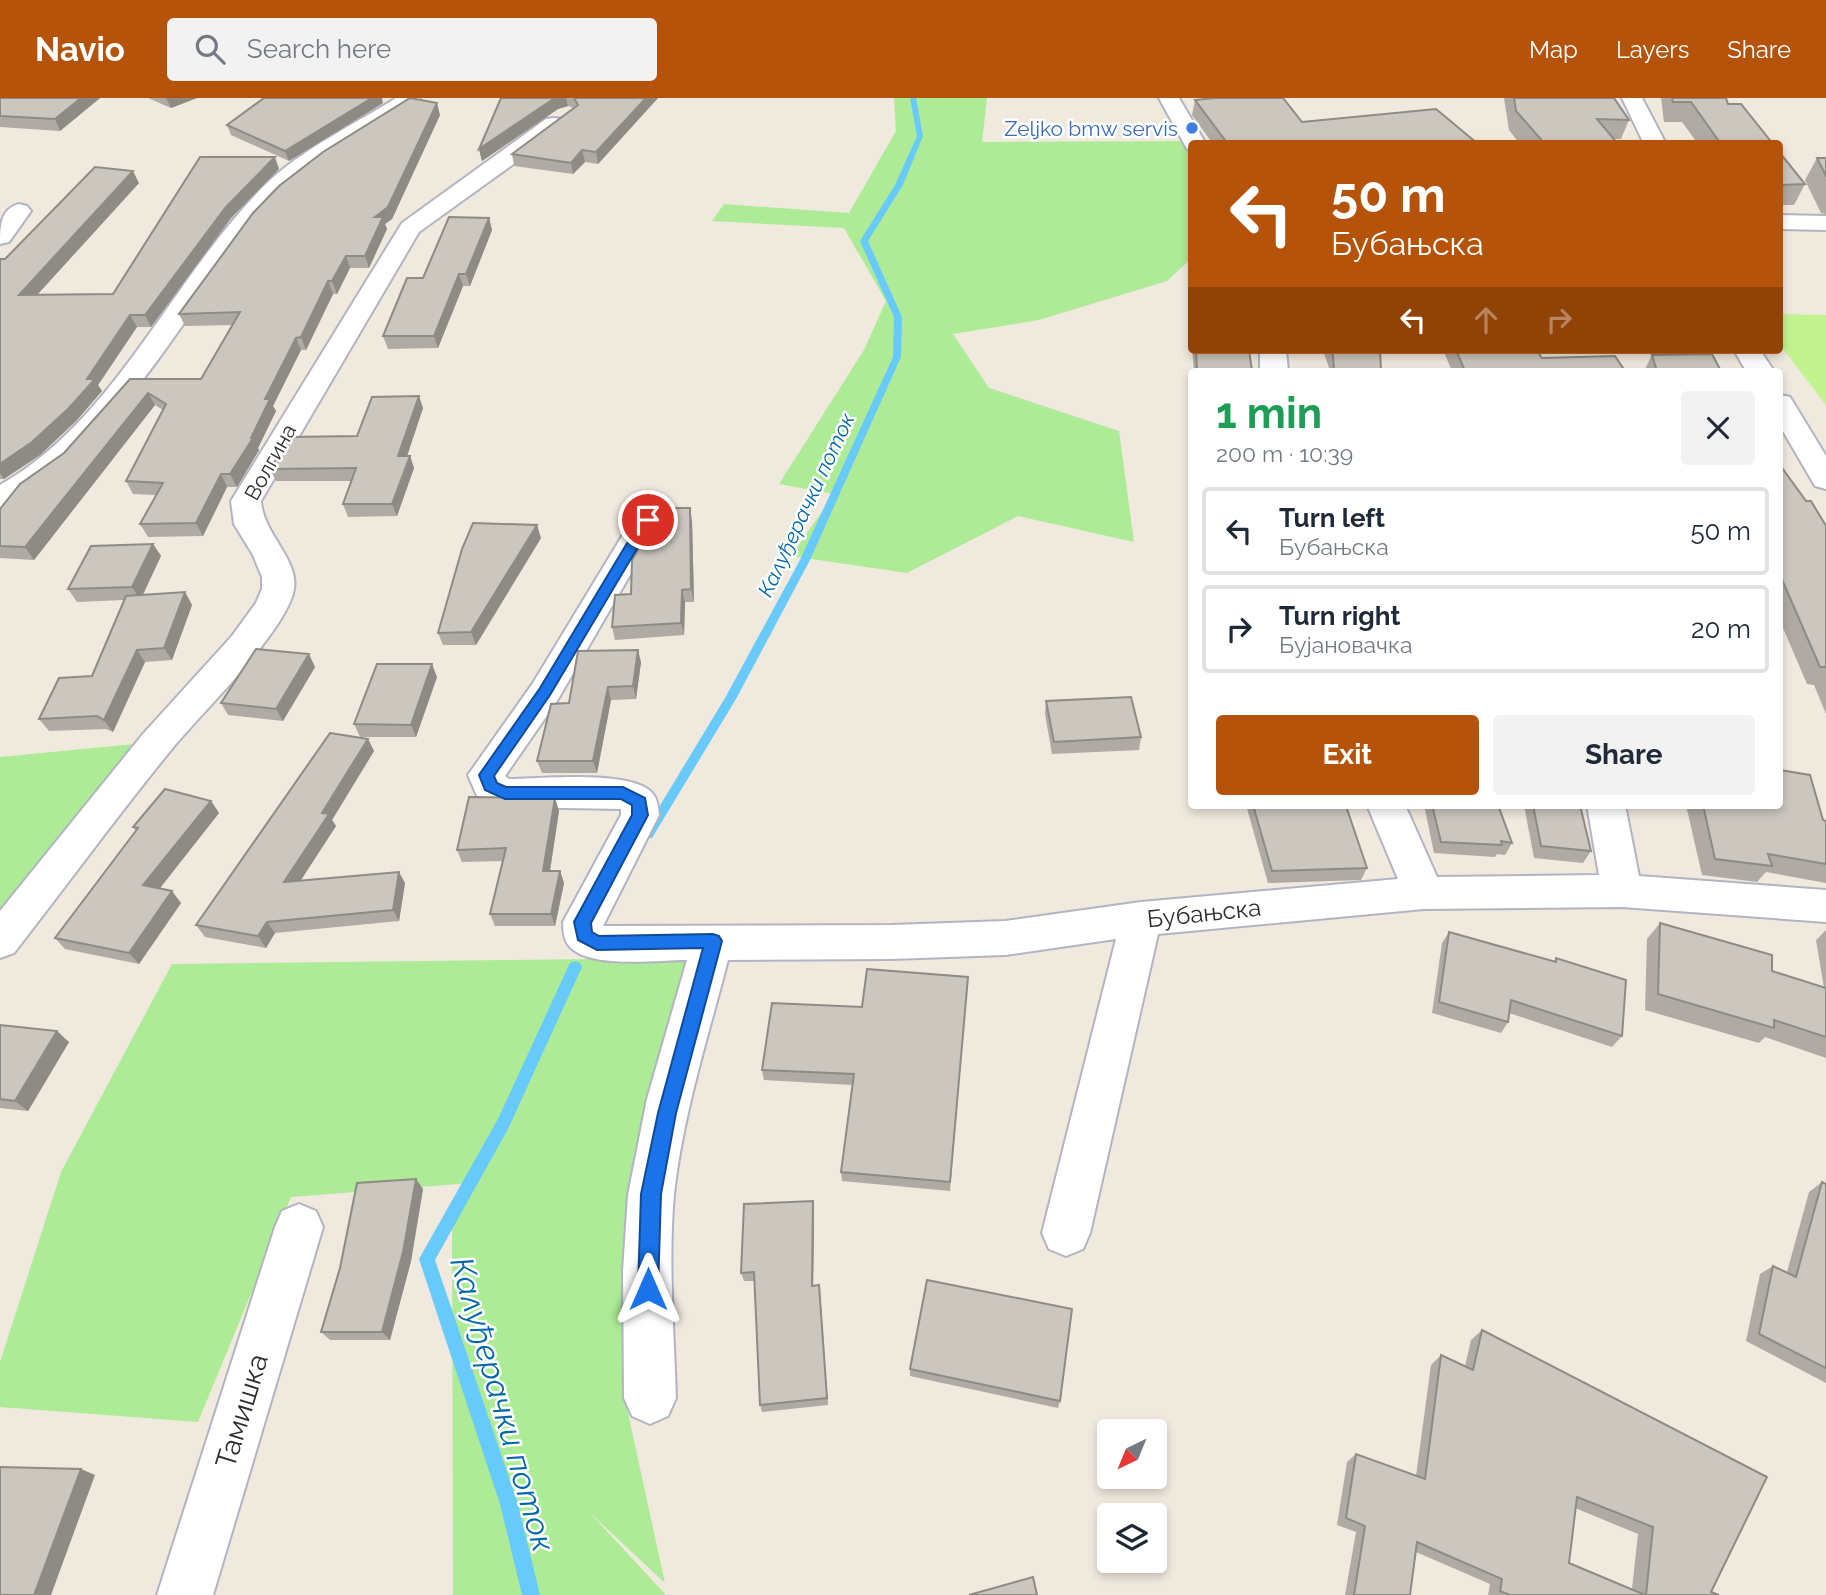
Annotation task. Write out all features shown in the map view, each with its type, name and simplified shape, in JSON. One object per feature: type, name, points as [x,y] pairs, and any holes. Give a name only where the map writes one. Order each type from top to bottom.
[{"type":"street","points":[[0,498],[56,461],[92,425],[260,203],[276,187],[300,168],[410,98]]},
{"type":"street","points":[[1169,98],[1193,140]]},
{"type":"street","points":[[1632,98],[1653,140]]},
{"type":"street","name":"Волгина","points":[[0,941],[156,742],[257,627],[272,606],[278,588],[274,564],[244,513],[246,501],[410,228],[449,197],[567,115]]},
{"type":"street","points":[[0,237],[19,211]]},
{"type":"street","points":[[1783,222],[1826,223]]},
{"type":"street","points":[[1783,408],[1826,480]]},
{"type":"street","name":"Бубањска","points":[[648,520],[545,692],[486,775],[490,786],[505,793],[623,793],[639,802],[640,815],[583,922],[584,935],[597,943],[892,942],[1005,938],[1141,919],[1424,893],[1622,891],[1826,906]]},
{"type":"street","points":[[1388,809],[1424,893]]},
{"type":"street","points":[[1607,809],[1622,891]]},
{"type":"street","points":[[1066,1233],[1141,919]]},
{"type":"street","points":[[650,1398],[648,1262],[651,1194],[667,1113],[713,941]]},
{"type":"street","name":"Тамишка","points":[[185,1595],[299,1227]]},
{"type":"green space","points":[[894,98],[987,98],[982,142],[1188,141],[1188,262],[1167,281],[1039,320],[953,334],[989,388],[1119,431],[1134,542],[1018,516],[907,573],[791,556],[834,494],[779,484],[864,350],[886,301],[844,228],[712,221],[724,204],[849,213],[896,131]]},
{"type":"green space","points":[[1783,314],[1826,315],[1826,405],[1783,349]]},
{"type":"green space","points":[[156,742],[0,939],[0,757]]},
{"type":"green space","points":[[702,959],[636,1194],[626,1404],[665,1583],[590,1513],[666,1595],[453,1595],[452,1225],[472,1183],[291,1197],[198,1422],[0,1407],[0,1362],[61,1172],[172,964]]},
{"type":"building","points":[[0,98],[81,98],[55,119],[0,116]]},
{"type":"building","points":[[264,98],[372,98],[285,151],[227,125]]},
{"type":"building","points":[[410,98],[437,103],[388,207],[375,217],[383,217],[365,256],[346,256],[332,281],[328,281],[301,337],[296,338],[265,399],[270,399],[253,438],[230,474],[221,474],[196,523],[140,524],[163,483],[126,481],[166,404],[148,393],[25,547],[0,546],[0,509],[20,484],[64,453],[130,379],[201,379],[240,312],[179,314],[253,213],[279,186],[323,152]]},
{"type":"building","points":[[501,98],[555,98],[479,149]]},
{"type":"building","points":[[574,98],[646,98],[596,152],[582,150],[571,163],[512,154],[578,105]]},
{"type":"building","points":[[1283,98],[1302,122],[1436,109],[1473,140],[1225,140],[1195,100]]},
{"type":"building","points":[[1514,98],[1614,98],[1629,120],[1597,119],[1615,140],[1541,140],[1516,111]]},
{"type":"building","points":[[1672,98],[1726,98],[1728,104],[1741,104],[1770,140],[1718,140],[1691,102],[1673,102]]},
{"type":"building","points":[[200,157],[275,157],[226,207],[145,315],[130,315],[87,379],[95,379],[69,408],[32,442],[0,464],[0,259],[5,259],[95,167],[133,171],[19,295],[113,294]]},
{"type":"building","points":[[1783,157],[1805,184],[1783,185]]},
{"type":"building","points":[[1817,158],[1826,158],[1826,176]]},
{"type":"building","points":[[449,217],[489,218],[466,274],[459,274],[434,336],[383,336],[407,278],[423,278]]},
{"type":"building","points":[[1196,354],[1250,354],[1252,368],[1197,368]]},
{"type":"building","points":[[1380,354],[1381,368],[1334,368],[1333,355]]},
{"type":"building","points":[[1458,354],[1539,354],[1542,358],[1615,356],[1623,368],[1464,368]]},
{"type":"building","points":[[1712,354],[1719,368],[1656,368],[1652,355]]},
{"type":"building","points":[[419,396],[398,456],[410,456],[392,504],[343,504],[356,468],[270,469],[289,437],[357,436],[372,397]]},
{"type":"building","points":[[1783,469],[1806,501],[1811,501],[1826,526],[1826,667],[1820,667],[1783,582]]},
{"type":"building","points":[[662,508],[690,508],[691,589],[682,590],[681,623],[612,627],[615,595],[631,594],[632,560]]},
{"type":"building","points":[[473,523],[537,525],[471,632],[438,633],[462,549]]},
{"type":"building","points":[[153,544],[132,587],[68,589],[91,546]]},
{"type":"building","points":[[185,592],[164,648],[137,650],[104,720],[97,716],[39,719],[59,678],[92,676],[126,596]]},
{"type":"building","points":[[256,649],[309,654],[276,709],[221,703]]},
{"type":"building","points":[[638,650],[633,686],[608,687],[593,761],[537,761],[551,704],[569,703],[578,651]]},
{"type":"building","points":[[377,664],[432,664],[411,725],[354,724]]},
{"type":"building","points":[[1131,697],[1141,737],[1054,742],[1046,701]]},
{"type":"building","points":[[330,733],[368,739],[322,813],[329,814],[284,882],[399,872],[393,910],[267,922],[258,936],[196,925]]},
{"type":"building","points":[[1783,770],[1810,775],[1823,820],[1826,821],[1826,864],[1768,854],[1772,866],[1715,859],[1704,809],[1783,809]]},
{"type":"building","points":[[165,789],[211,801],[143,885],[172,891],[129,953],[55,938],[138,828],[133,827]]},
{"type":"building","points":[[469,797],[555,798],[543,871],[560,871],[551,914],[490,914],[506,848],[457,850]]},
{"type":"building","points":[[1254,809],[1347,809],[1367,868],[1272,871]]},
{"type":"building","points":[[1433,809],[1499,809],[1512,843],[1501,841],[1502,845],[1441,842]]},
{"type":"building","points":[[1534,809],[1581,809],[1591,851],[1541,846]]},
{"type":"building","points":[[1660,923],[1772,955],[1772,971],[1826,988],[1826,1037],[1774,1020],[1774,1028],[1658,994]]},
{"type":"building","points":[[1449,932],[1556,962],[1556,958],[1626,980],[1622,1036],[1511,1000],[1508,1022],[1439,1002]]},
{"type":"building","points":[[867,969],[968,977],[950,1182],[841,1172],[854,1074],[762,1070],[772,1003],[862,1007]]},
{"type":"building","points":[[0,1025],[57,1031],[15,1101],[0,1099]]},
{"type":"building","points":[[416,1179],[403,1252],[382,1332],[321,1332],[340,1268],[357,1183]]},
{"type":"building","points":[[1822,1182],[1826,1184],[1826,1368],[1759,1334],[1773,1266],[1796,1277]]},
{"type":"building","points":[[813,1201],[812,1286],[819,1285],[827,1398],[760,1405],[754,1272],[741,1273],[744,1204]]},
{"type":"building","points":[[927,1280],[1072,1309],[1060,1401],[910,1369]]},
{"type":"building","points":[[1482,1330],[1767,1477],[1711,1592],[1719,1595],[1646,1595],[1653,1527],[1577,1497],[1569,1563],[1645,1595],[1510,1595],[1500,1591],[1502,1579],[1417,1542],[1410,1595],[1354,1595],[1365,1526],[1346,1518],[1356,1454],[1425,1479],[1441,1355],[1473,1370]]},
{"type":"building","points":[[0,1467],[81,1469],[34,1595],[0,1595]]},
{"type":"building","points":[[1033,1577],[1037,1595],[969,1595]]},
{"type":"waterway","name":"Калуђерачки поток","points":[[648,835],[730,699],[805,560],[897,357],[898,317],[864,241],[899,185],[920,136],[913,98]]},
{"type":"waterway","name":"Калуђерачки поток","points":[[531,1595],[509,1504],[427,1259],[503,1124],[575,967]]},
{"type":"place","name":"Zeljko bmw servis","points":[[1192,128]]},
{"type":"route","points":[[648,520],[545,692],[486,775],[490,786],[505,793],[623,793],[639,802],[640,815],[583,922],[584,935],[597,943],[713,941],[667,1113],[651,1194],[648,1289]]}]
